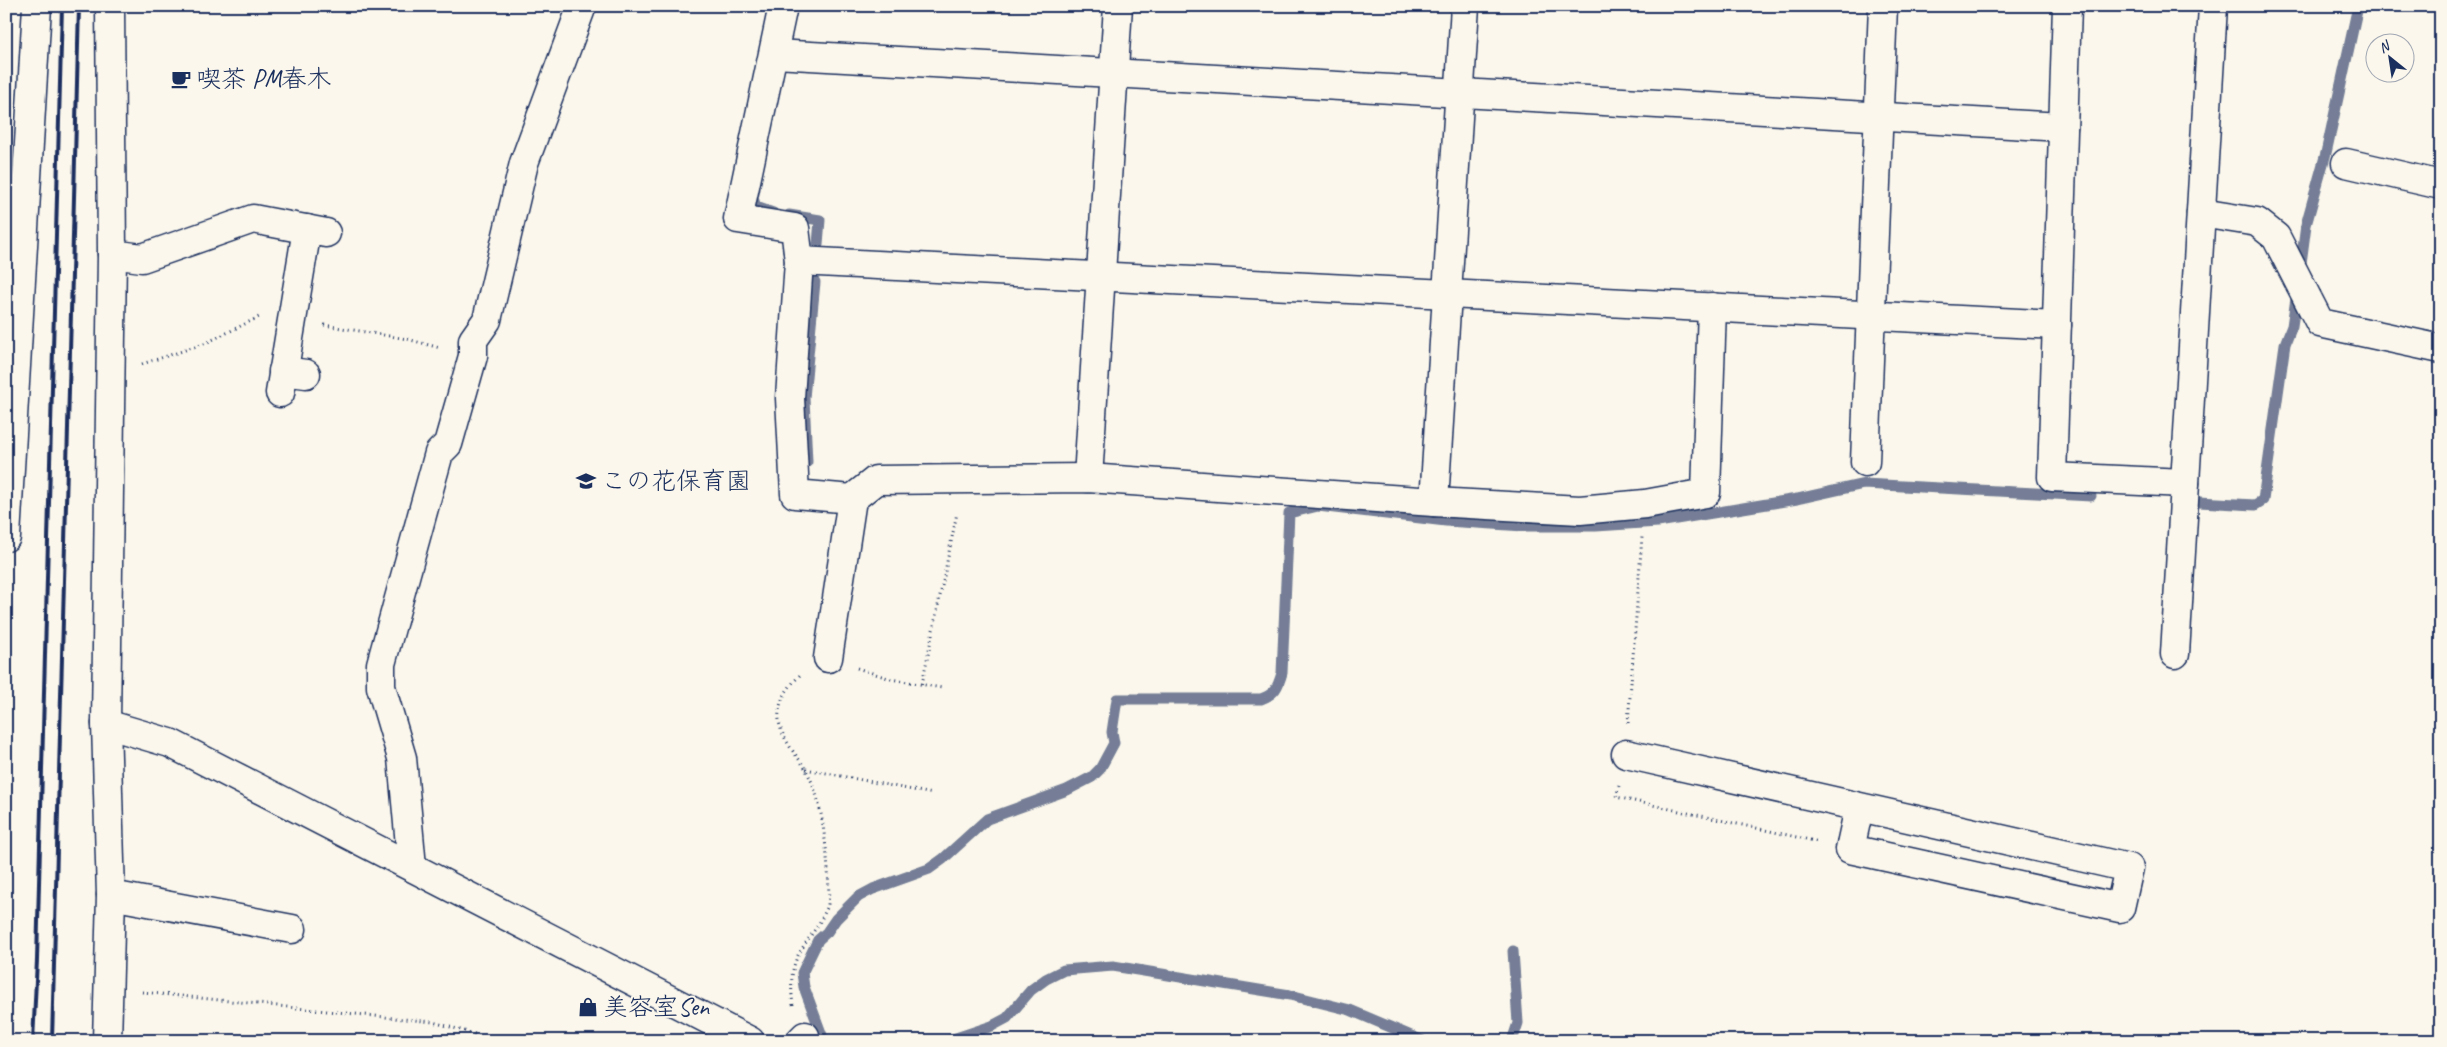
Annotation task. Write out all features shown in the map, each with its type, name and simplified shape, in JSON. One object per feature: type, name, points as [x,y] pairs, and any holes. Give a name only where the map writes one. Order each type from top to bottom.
[{"type":"street","points":[[6,537],[37,6]]},
{"type":"street","points":[[107,1041],[112,895],[106,724],[112,254],[110,6]]},
{"type":"street","points":[[412,867],[402,758],[381,687],[382,664],[439,453],[448,444],[473,356],[473,340],[487,320],[524,163],[582,6]]},
{"type":"street","points":[[783,6],[775,54],[738,219],[795,228],[799,261],[790,398],[795,494],[852,498],[876,480],[1088,478],[1580,510],[1645,504],[1706,493],[1712,308]]},
{"type":"street","points":[[1088,478],[1118,6]]},
{"type":"street","points":[[1434,502],[1465,6]]},
{"type":"street","points":[[1865,462],[1883,6]]},
{"type":"street","points":[[2067,6],[2052,477],[2185,483]]},
{"type":"street","points":[[2175,654],[2213,6]]},
{"type":"street","points":[[775,54],[2063,127]]},
{"type":"street","points":[[2346,163],[2441,186]]},
{"type":"street","points":[[2201,213],[2258,222],[2276,237],[2320,323],[2441,349]]},
{"type":"street","points":[[112,254],[142,258],[253,219],[317,231],[290,380]]},
{"type":"street","points":[[799,261],[2057,325]]},
{"type":"street","points":[[828,658],[852,498]]},
{"type":"street","points":[[106,724],[170,743],[750,1041]]},
{"type":"street","points":[[1626,754],[2129,868],[2120,908],[1850,849],[1859,808]]},
{"type":"street","points":[[112,895],[292,929]]},
{"type":"path","points":[[922,684],[964,479]]},
{"type":"path","points":[[1643,528],[1626,754],[1616,797],[1850,849]]},
{"type":"path","points":[[803,1039],[793,1005],[793,965],[800,950],[828,907],[825,841],[818,796],[806,769],[779,728],[778,711],[789,686],[801,674],[828,658],[891,679],[942,688]]},
{"type":"path","points":[[806,769],[933,794]]},
{"type":"path","points":[[109,1000],[433,1022],[499,1041]]},
{"type":"waterway","points":[[2300,271],[2306,225],[2326,153],[2358,6]]},
{"type":"waterway","points":[[755,189],[753,198],[756,207],[773,213]]},
{"type":"waterway","points":[[789,215],[820,220],[818,244]]},
{"type":"waterway","points":[[807,462],[804,398],[815,282]]},
{"type":"waterway","points":[[2199,502],[2255,505],[2263,500],[2285,344],[2292,326],[2297,291]]},
{"type":"waterway","points":[[824,1041],[804,987],[802,973],[818,940],[858,897],[873,889],[929,869],[943,859],[987,819],[1067,790],[1092,777],[1100,769],[1114,743],[1112,732],[1117,699],[1261,699],[1273,692],[1282,673],[1289,513],[1318,506],[1446,521],[1524,526],[1596,526],[1658,522],[1797,499],[1864,484],[2091,496]]},
{"type":"waterway","points":[[1512,1041],[1518,1023],[1513,951]]},
{"type":"waterway","points":[[947,1041],[992,1026],[1007,1018],[1031,990],[1046,979],[1064,970],[1113,966],[1290,995],[1350,1010],[1423,1041]]},
{"type":"railway","points":[[33,1041],[37,960],[62,6]]},
{"type":"railway","points":[[52,1041],[79,6]]},
{"type":"place","name":"喫茶 PM春木","points":[[181,79]]},
{"type":"place","name":"この花保育園","points":[[586,481]]},
{"type":"place","name":"美容室Sen","points":[[588,1007]]}]
